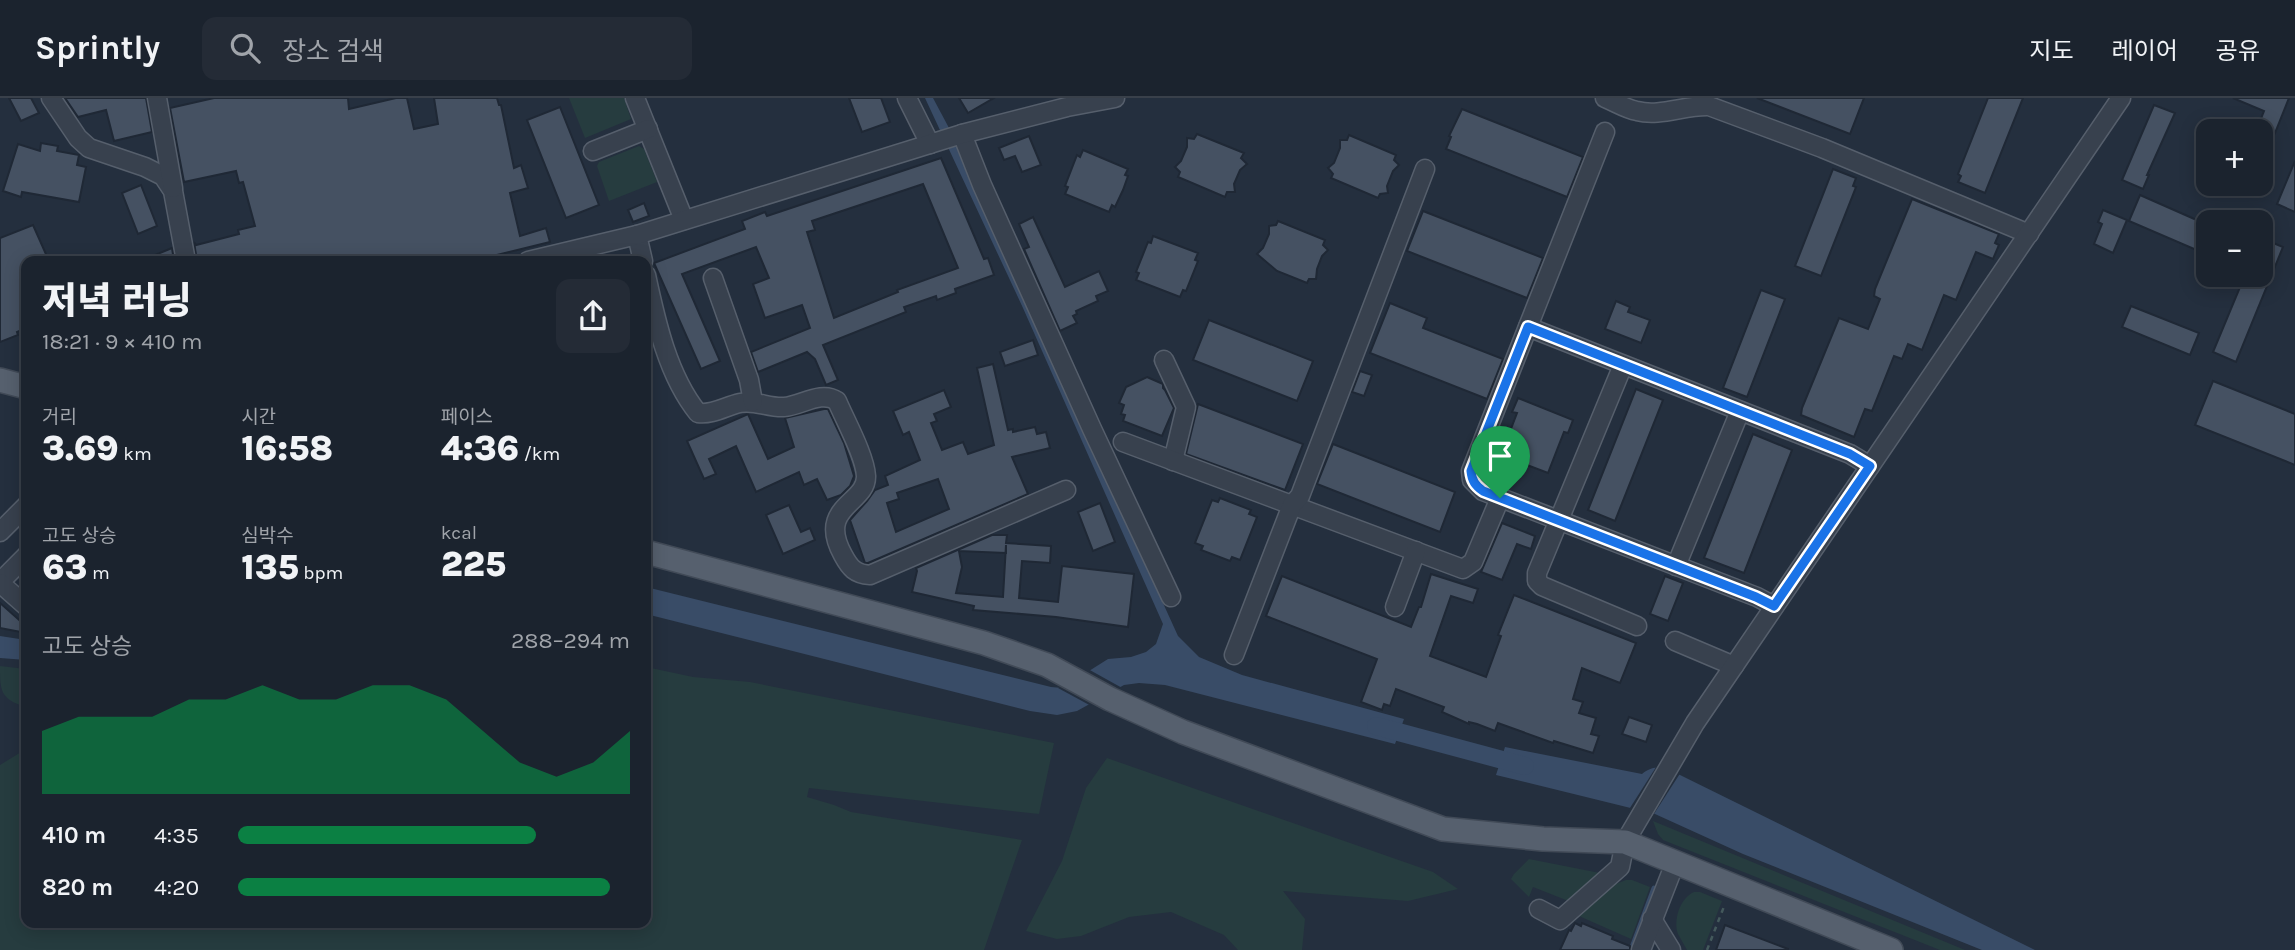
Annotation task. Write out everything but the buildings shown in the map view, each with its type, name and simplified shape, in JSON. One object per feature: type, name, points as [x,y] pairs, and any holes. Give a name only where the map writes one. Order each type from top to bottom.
[{"type":"main road","points":[[651,553],[984,643],[1047,665],[1145,716],[1443,829],[1543,839],[1625,842],[1891,950]]},
{"type":"street","points":[[51,98],[78,138],[89,148],[163,176],[173,191]]},
{"type":"street","points":[[157,98],[185,256]]},
{"type":"street","points":[[635,98],[682,213]]},
{"type":"street","points":[[907,98],[948,138],[982,185],[1171,597]]},
{"type":"street","points":[[549,256],[637,235],[682,213],[948,138],[1067,107],[1115,98]]},
{"type":"street","points":[[1605,98],[1636,111],[1651,113],[1709,106],[1822,148],[2029,234]]},
{"type":"street","points":[[1539,909],[1560,920],[1620,867],[1625,842],[1639,815],[1671,767],[1695,723],[2121,98]]},
{"type":"street","points":[[593,151],[648,129]]},
{"type":"street","points":[[1605,132],[1471,471],[1472,480],[1477,487],[1500,498],[1774,606]]},
{"type":"street","points":[[1234,655],[1292,505],[1300,496],[1425,169]]},
{"type":"street","points":[[637,235],[642,256]]},
{"type":"street","points":[[713,278],[749,380],[753,402]]},
{"type":"street","points":[[651,298],[672,366],[688,401],[698,414],[753,402],[786,407],[824,397],[832,397],[837,401],[865,466],[866,480],[835,523],[834,536],[849,566],[858,575],[870,575],[1066,490]]},
{"type":"street","points":[[1528,327],[1850,454],[1870,466]]},
{"type":"street","points":[[1164,360],[1186,407],[1172,461]]},
{"type":"street","points":[[1623,365],[1537,573],[1537,581],[1542,586],[1637,626]]},
{"type":"street","points":[[1676,566],[1740,411]]},
{"type":"street","points":[[1123,442],[1463,569],[1473,562],[1500,498]]},
{"type":"street","points":[[0,532],[21,511]]},
{"type":"street","points":[[1395,607],[1416,551]]},
{"type":"street","points":[[21,561],[0,583],[21,602]]},
{"type":"street","points":[[1675,641],[1734,666]]},
{"type":"street","points":[[1641,950],[1675,863]]},
{"type":"street","points":[[1653,919],[1671,950]]},
{"type":"path","points":[[1707,950],[1726,901]]},
{"type":"green space","points":[[569,98],[624,98],[631,119],[585,138]]},
{"type":"green space","points":[[639,146],[644,149],[657,182],[609,201],[597,166],[599,162]]},
{"type":"green space","points":[[0,666],[21,668],[21,705],[6,697],[0,682]]},
{"type":"green space","points":[[651,668],[693,677],[750,682],[1054,743],[1039,814],[809,788],[807,797],[851,812],[1022,840],[984,950],[0,950],[0,765],[21,752],[21,928],[651,928]]},
{"type":"green space","points":[[1107,758],[1433,872],[1458,889],[1408,901],[1283,891],[1305,919],[1302,950],[1238,950],[1224,935],[1171,912],[1129,917],[1081,936],[1057,939],[1026,931],[1062,861],[1086,788]]},
{"type":"green space","points":[[1653,821],[1965,950],[1940,950],[1663,840]]},
{"type":"green space","points":[[1529,859],[1602,874],[1571,902],[1533,887],[1529,897],[1511,879]]},
{"type":"green space","points":[[1626,880],[1650,887],[1631,939],[1579,916],[1616,884]]},
{"type":"green space","points":[[1694,892],[1722,901],[1703,950],[1687,950],[1677,928],[1681,904]]},
{"type":"water","points":[[925,98],[933,98],[949,128],[1178,636],[1199,657],[1242,675],[1404,719],[1395,744],[1165,685],[1124,685],[1077,711],[1057,715],[1030,711],[651,615],[651,588],[1062,688],[1108,659],[1131,657],[1146,652],[1156,644],[1163,624],[1023,308]]},
{"type":"water","points":[[0,636],[21,639],[21,660],[0,658]]},
{"type":"water","points":[[1505,747],[1642,774],[1655,768],[1678,774],[2035,950],[1982,950],[1743,854],[1655,814],[1496,775]]},
{"type":"pier","points":[[1088,669],[1124,689],[1093,707],[1058,688]]},
{"type":"pier","points":[[1658,764],[1681,772],[1652,817],[1628,811]]},
{"type":"waterway","points":[[1376,726],[1525,766]]},
{"type":"waterway","points":[[1631,950],[1654,888]]},
{"type":"route","points":[[1528,327],[1850,454],[1870,466],[1774,606],[1500,498],[1477,487],[1472,480],[1471,471],[1528,327]]}]
